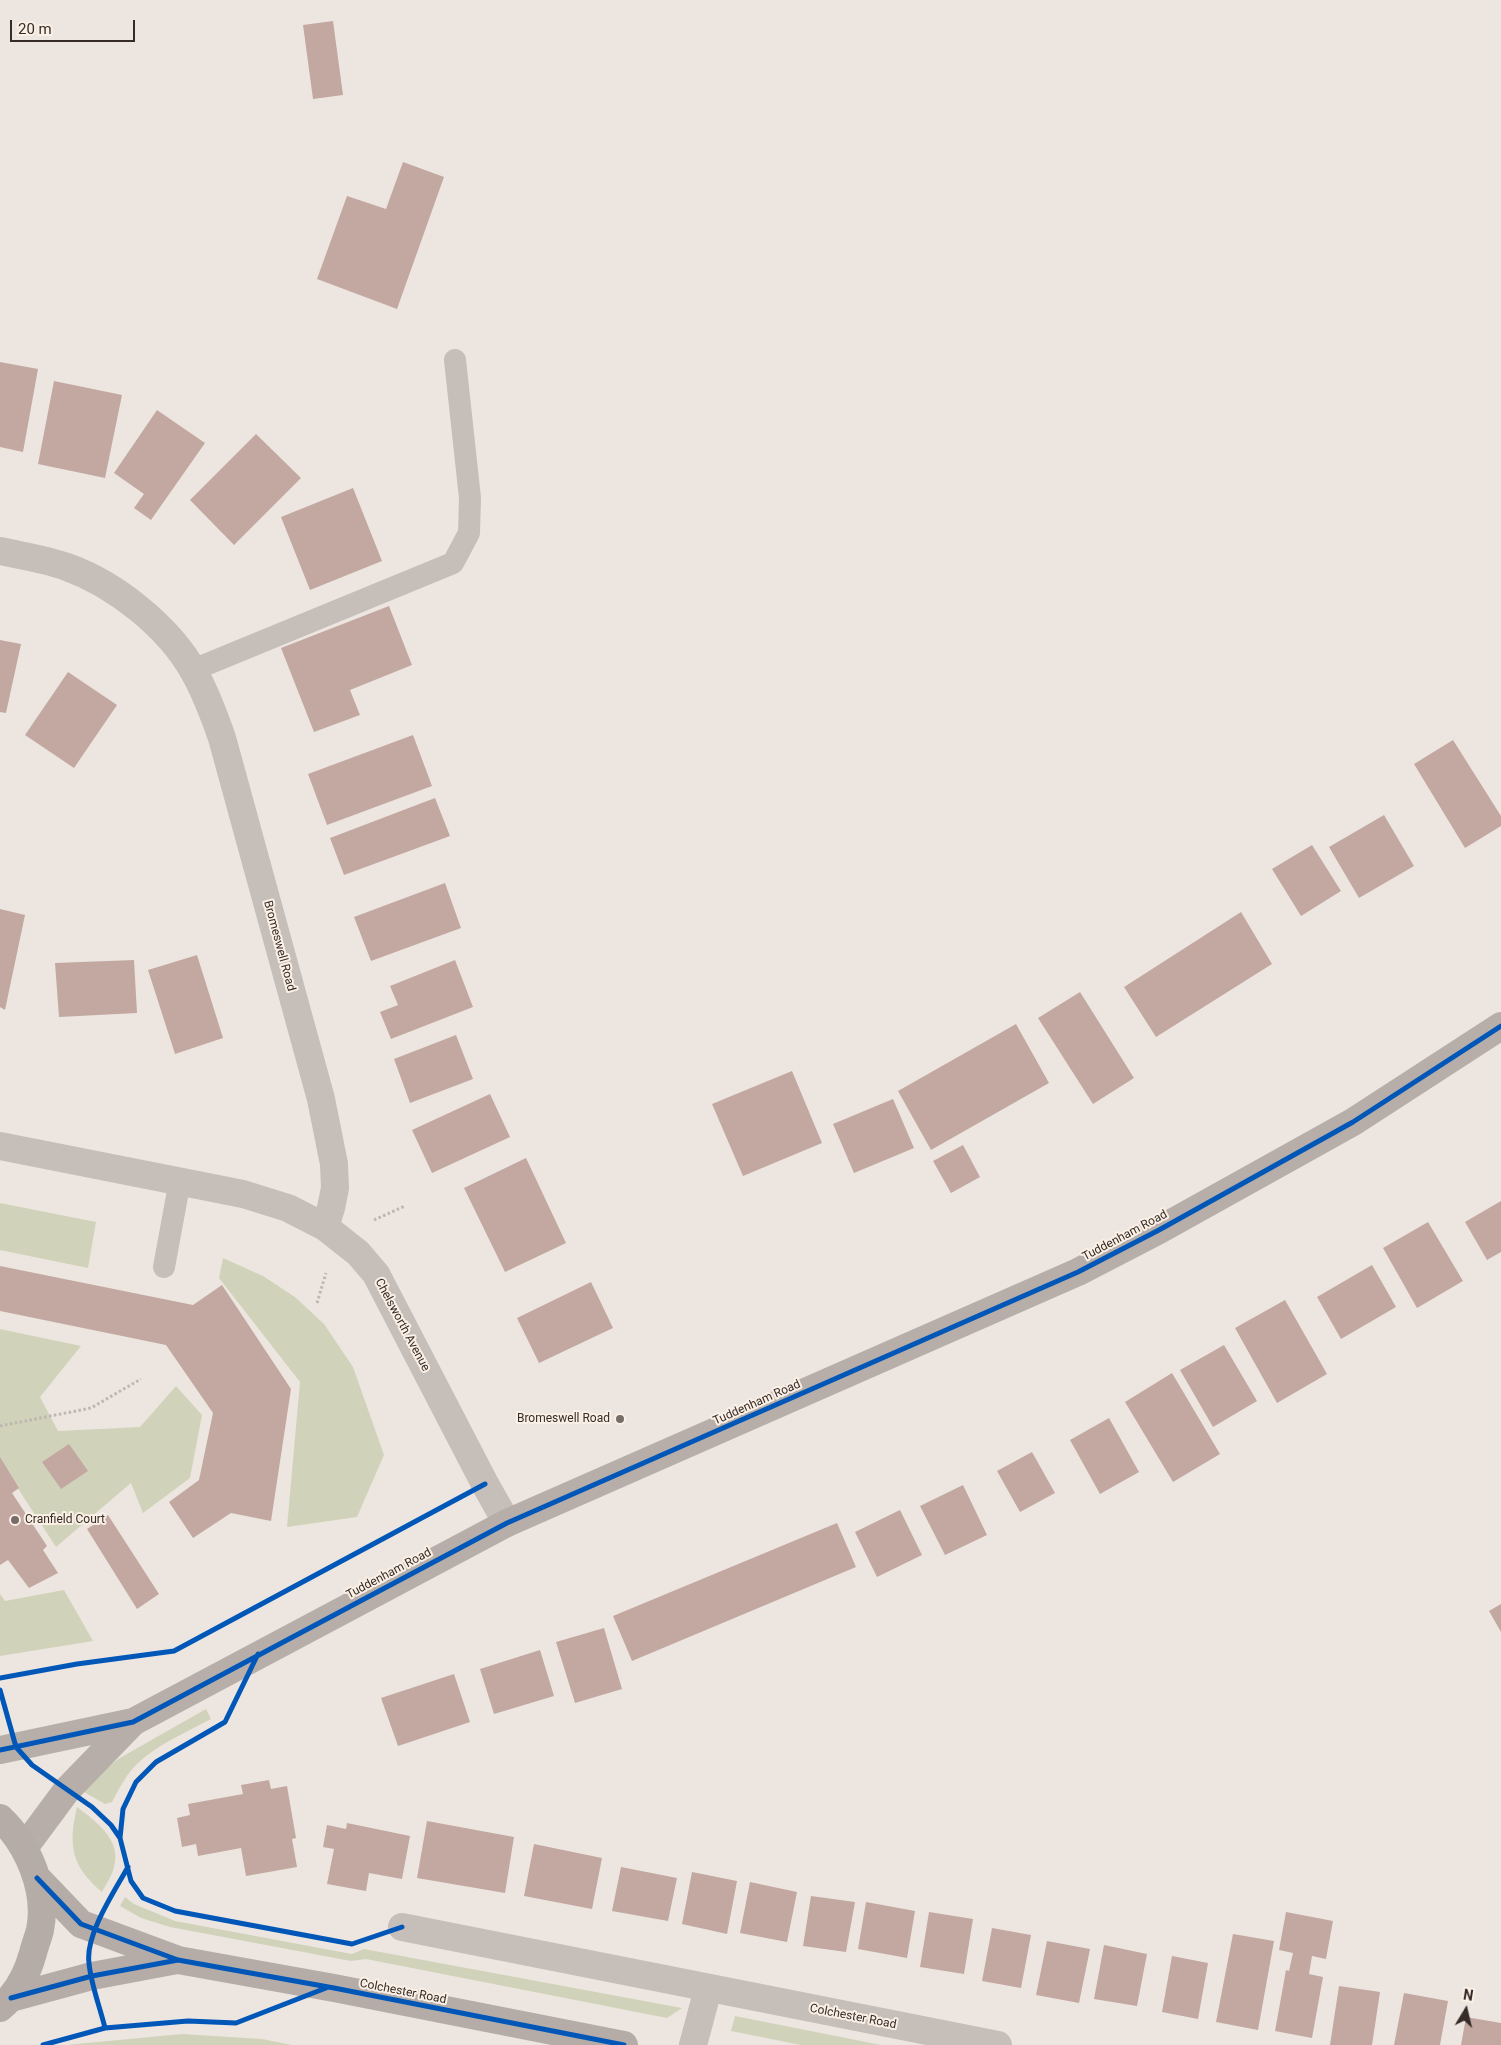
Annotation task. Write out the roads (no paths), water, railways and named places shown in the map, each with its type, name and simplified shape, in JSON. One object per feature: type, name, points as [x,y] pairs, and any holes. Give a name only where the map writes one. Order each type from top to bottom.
[{"type":"main road","points":[[0,1818],[24,1848],[36,1878],[41,1904],[40,1929],[27,1973],[6,2003]]},
{"type":"main road","name":"Colchester Road","points":[[36,1878],[81,1924],[178,1960],[334,1988],[624,2045]]},
{"type":"main road","name":"Colchester Road","points":[[6,2003],[92,1976],[178,1960]]},
{"type":"street","name":"Bromeswell Road","points":[[0,551],[68,567],[104,584],[138,609],[165,633],[193,670],[208,698],[222,738],[321,1099],[334,1164],[335,1188],[325,1227]]},
{"type":"street","name":"Tuddenham Road","points":[[0,1750],[132,1722],[507,1523],[1078,1272],[1159,1230],[1353,1122],[1501,1026]]},
{"type":"street","name":"Chelsworth Avenue","points":[[0,1146],[180,1180],[243,1194],[288,1208],[325,1227],[358,1253],[376,1274],[507,1523]]},
{"type":"street","name":"Tuddenham Road","points":[[24,1848],[67,1790],[132,1722]]},
{"type":"street","name":"Colchester Road","points":[[402,1927],[998,2045]]},
{"type":"street","points":[[693,2045],[708,1989]]},
{"type":"lane","points":[[193,670],[453,563],[469,533],[470,498],[455,360]]},
{"type":"lane","points":[[164,1267],[180,1180]]},
{"type":"place","name":"Bromeswell Road","points":[[620,1419]]},
{"type":"place","name":"Cranfield Court","points":[[15,1520]]}]
